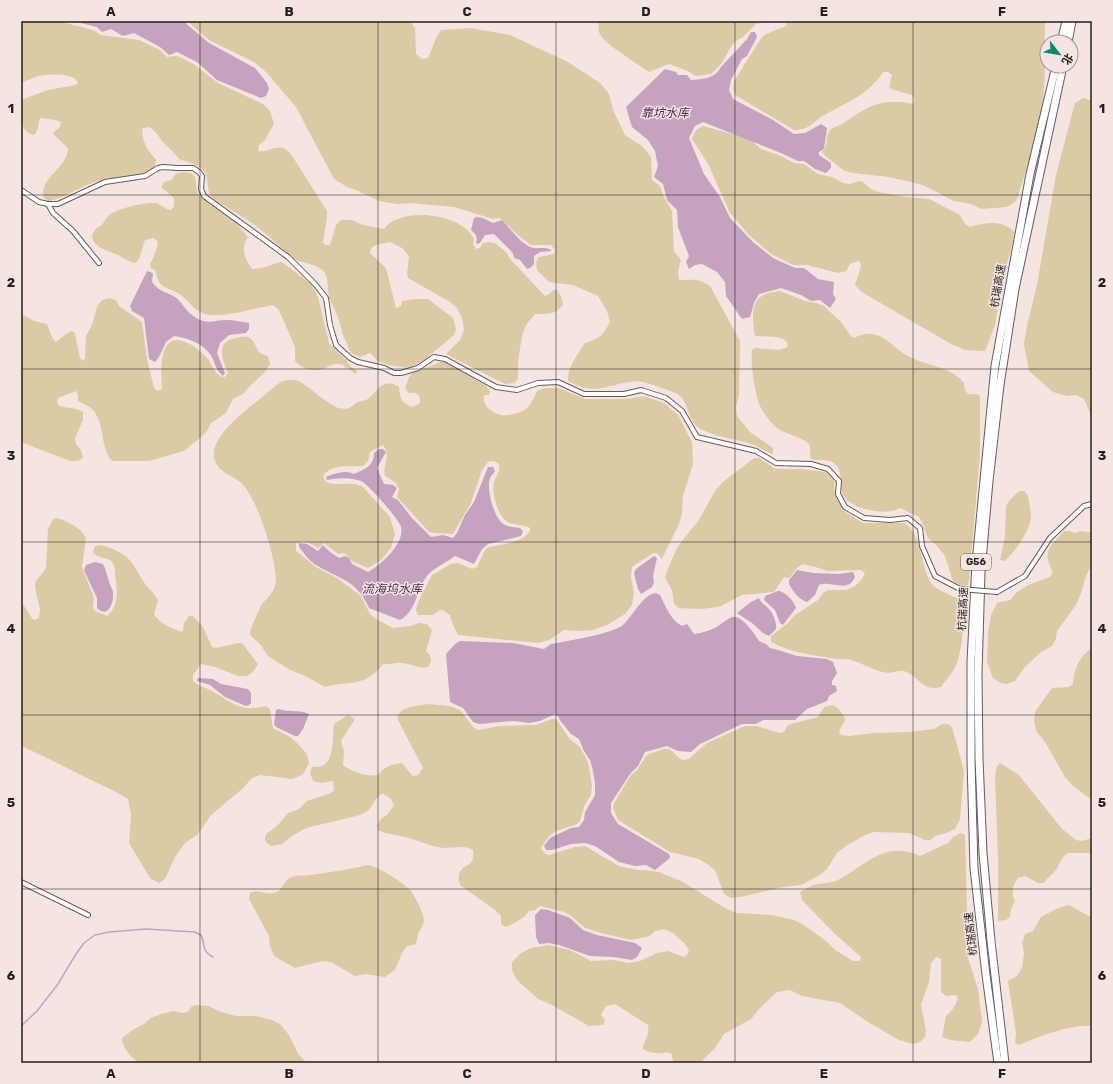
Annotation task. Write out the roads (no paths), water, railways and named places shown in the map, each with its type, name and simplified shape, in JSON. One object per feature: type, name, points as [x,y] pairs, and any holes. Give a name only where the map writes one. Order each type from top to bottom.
[{"type":"highway","points":[[1063,34],[1066,21]]},
{"type":"highway","points":[[1070,34],[1072,21]]},
{"type":"highway","name":"杭瑞高速","points":[[998,1063],[974,868],[971,760],[971,670],[976,563],[995,366],[1030,174],[1054,74]]},
{"type":"highway","name":"杭瑞高速","points":[[1005,1063],[983,854],[979,759],[978,674],[982,572],[989,481],[1000,386],[1013,297],[1061,74]]},
{"type":"street","points":[[21,190],[40,202],[58,204],[105,182],[145,176],[158,168],[164,167],[193,168],[202,176],[201,189],[204,196],[288,257],[315,284],[326,298],[330,325],[336,345],[354,360],[401,373],[418,368],[431,358],[437,356],[496,387],[517,390],[538,382],[558,382],[584,394],[624,394],[641,390],[666,398],[682,411],[697,437],[756,451],[776,463],[811,464],[828,469],[839,481],[838,494],[845,507],[864,518],[890,520],[908,518],[920,528],[922,546],[935,576],[960,589],[997,592],[1025,576],[1050,538],[1084,506],[1092,504]]},
{"type":"street","points":[[48,204],[53,213],[73,231],[99,263]]},
{"type":"street","points":[[21,882],[88,915]]},
{"type":"water","points":[[73,21],[183,21],[209,43],[255,68],[267,83],[269,89],[266,96],[261,98],[217,80],[197,62],[177,52],[169,55],[160,47],[134,33],[123,36],[111,29],[102,32],[97,27]]},
{"type":"water","name":"靠坑水库","points":[[751,32],[755,32],[757,37],[747,56],[742,59],[731,80],[729,90],[733,99],[773,120],[794,134],[805,133],[821,124],[827,128],[824,149],[819,152],[819,155],[831,163],[831,168],[826,173],[815,169],[804,161],[798,161],[703,122],[695,126],[689,138],[704,174],[720,197],[730,218],[753,242],[773,258],[795,268],[804,268],[818,279],[834,282],[833,294],[836,299],[830,308],[820,300],[811,301],[801,295],[781,288],[759,294],[754,303],[750,317],[742,319],[726,296],[725,282],[717,272],[702,264],[695,265],[689,269],[686,262],[689,256],[678,227],[677,210],[667,200],[663,184],[654,177],[658,166],[655,151],[648,140],[632,127],[626,107],[665,69],[676,72],[678,75],[687,75],[691,80],[704,79],[712,76],[747,39]]},
{"type":"water","points":[[477,217],[493,223],[502,220],[518,238],[530,247],[546,248],[551,251],[540,252],[534,256],[533,266],[527,269],[520,260],[514,258],[513,253],[494,234],[485,235],[480,243],[476,244],[476,236],[471,230],[474,218]]},
{"type":"water","points":[[147,271],[153,273],[152,282],[155,286],[175,297],[190,313],[197,318],[210,322],[230,320],[249,323],[249,329],[246,333],[229,335],[220,343],[217,353],[225,373],[223,376],[218,371],[207,350],[194,342],[179,337],[174,336],[166,342],[155,362],[149,359],[144,318],[132,311],[130,306]]},
{"type":"water","name":"流海坞水库","points":[[379,449],[383,449],[386,452],[377,468],[384,484],[393,485],[397,488],[392,497],[398,500],[412,518],[431,537],[443,535],[453,538],[457,533],[465,515],[474,502],[488,467],[493,467],[495,471],[490,478],[489,489],[496,515],[502,523],[511,527],[520,528],[523,531],[521,536],[488,544],[482,549],[474,564],[455,556],[432,571],[423,582],[410,611],[400,620],[369,608],[359,591],[347,581],[313,563],[299,547],[299,543],[307,544],[318,551],[323,545],[339,558],[345,556],[349,558],[352,564],[368,572],[391,553],[399,540],[401,527],[383,502],[361,481],[344,478],[327,480],[326,477],[340,472],[354,474],[362,470],[371,464],[374,453]]},
{"type":"water","points":[[654,556],[657,558],[653,576],[654,582],[652,587],[641,594],[638,589],[634,573],[636,569]]},
{"type":"water","points":[[95,562],[103,564],[113,592],[110,608],[104,612],[97,608],[97,598],[84,570],[86,565]]},
{"type":"water","points":[[797,570],[813,573],[839,574],[853,572],[855,577],[852,582],[844,586],[829,584],[819,585],[815,595],[807,602],[798,597],[789,584],[789,580]]},
{"type":"water","points":[[778,591],[783,592],[788,596],[796,608],[783,625],[780,623],[775,610],[764,600],[765,596]]},
{"type":"water","points":[[656,593],[660,595],[674,620],[682,626],[687,624],[694,634],[710,630],[732,617],[736,617],[747,625],[759,641],[766,644],[770,648],[797,656],[827,659],[833,662],[837,673],[832,681],[832,685],[836,686],[837,691],[829,696],[827,701],[807,709],[795,720],[763,720],[756,724],[742,724],[700,744],[691,752],[678,751],[667,746],[645,752],[638,766],[630,774],[611,803],[611,813],[618,824],[669,854],[670,858],[655,870],[646,865],[635,866],[619,862],[595,846],[585,843],[571,844],[552,850],[546,850],[544,846],[550,838],[571,828],[579,827],[584,820],[585,812],[595,795],[595,784],[590,760],[579,739],[571,734],[559,717],[555,714],[540,721],[529,723],[514,721],[479,724],[473,722],[463,708],[450,702],[446,654],[455,644],[460,641],[513,643],[544,649],[551,644],[589,637],[623,625],[642,601],[651,594]]},
{"type":"water","points":[[759,598],[774,616],[776,623],[776,629],[769,636],[737,613],[751,602]]},
{"type":"water","points":[[198,678],[213,679],[221,684],[248,689],[251,693],[251,703],[246,706],[225,697],[210,685],[197,681]]},
{"type":"water","points":[[279,709],[309,714],[303,729],[298,736],[276,727],[274,724],[276,710]]},
{"type":"water","points":[[541,909],[570,918],[583,930],[597,935],[635,943],[642,948],[637,957],[632,960],[590,956],[559,945],[548,943],[539,944],[536,937],[535,915]]},
{"type":"waterway","points":[[21,1026],[37,1011],[58,984],[84,943],[95,935],[109,932],[146,929],[195,932],[201,935],[205,950],[213,957]]}]
